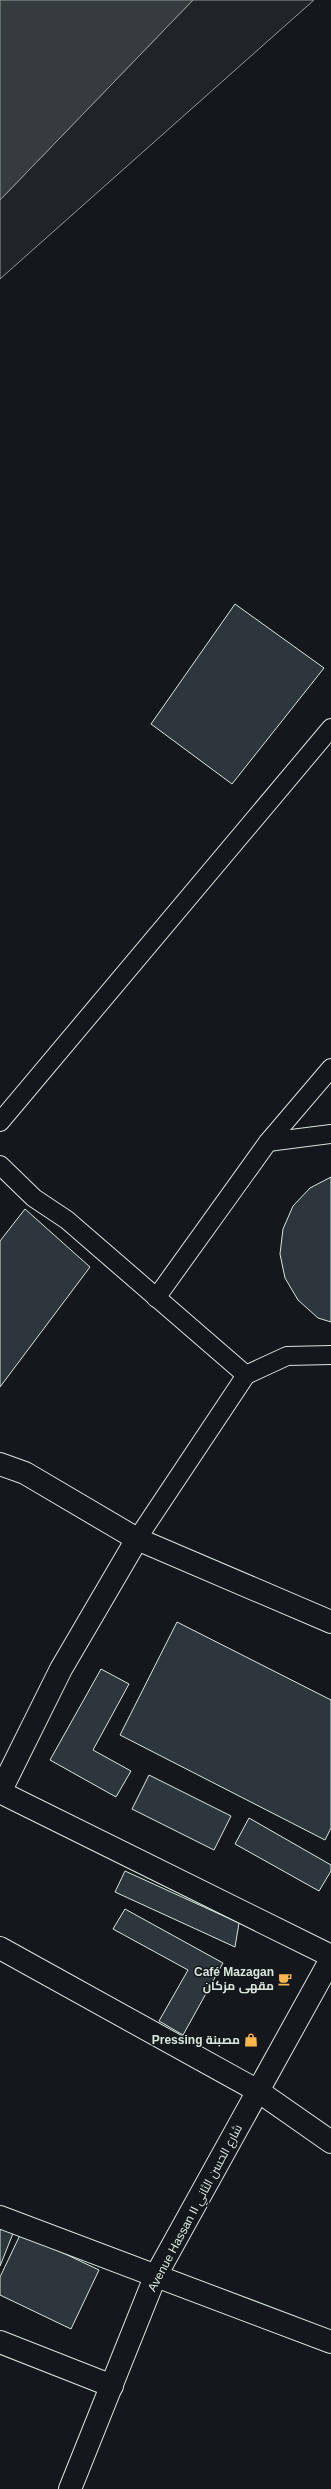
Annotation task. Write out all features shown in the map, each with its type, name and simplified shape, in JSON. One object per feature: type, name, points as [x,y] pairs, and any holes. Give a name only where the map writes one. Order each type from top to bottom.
[{"type":"street","points":[[0,1464],[25,1473],[137,1539],[331,1622]]},
{"type":"street","points":[[137,1539],[61,1669],[0,1792],[331,1957]]},
{"type":"street","points":[[0,1948],[258,2091],[331,2142]]},
{"type":"street","name":"Avenue Hassan II شارع الحسن الثاني","points":[[70,2489],[155,2277],[331,1957]]},
{"type":"street","points":[[0,2217],[155,2277],[228,2302],[331,2342]]},
{"type":"street","points":[[0,2342],[112,2386]]},
{"type":"lane","points":[[0,1122],[331,728]]},
{"type":"lane","points":[[156,1298],[268,1142],[331,1068]]},
{"type":"lane","points":[[268,1142],[331,1134]]},
{"type":"lane","points":[[0,1165],[34,1198],[67,1220],[246,1375]]},
{"type":"lane","points":[[137,1539],[246,1375],[287,1356],[331,1355]]},
{"type":"shaded area","points":[[0,0],[193,0],[0,200]]},
{"type":"shaded area","points":[[193,0],[314,0],[0,279],[0,200]]},
{"type":"building","points":[[235,604],[324,668],[232,784],[151,724]]},
{"type":"building","points":[[331,1177],[331,1322],[318,1318],[298,1300],[285,1278],[280,1254],[283,1229],[293,1206],[310,1188]]},
{"type":"building","points":[[25,1209],[90,1267],[0,1387],[0,1241]]},
{"type":"building","points":[[177,1622],[331,1700],[331,1828],[325,1840],[120,1735]]},
{"type":"building","points":[[101,1669],[129,1684],[93,1750],[131,1771],[116,1797],[50,1760]]},
{"type":"building","points":[[149,1775],[231,1816],[214,1850],[132,1809]]},
{"type":"building","points":[[249,1818],[331,1865],[331,1871],[319,1891],[235,1844]]},
{"type":"building","points":[[125,1871],[239,1923],[235,1947],[115,1892]]},
{"type":"building","points":[[125,1909],[223,1963],[183,2035],[159,2021],[188,1970],[113,1929]]},
{"type":"building","points":[[0,2220],[16,2226],[0,2266]]},
{"type":"building","points":[[21,2233],[99,2270],[71,2329],[0,2295],[0,2277]]},
{"type":"place","name":"Café Mazagan مقهى مزكان","points":[[285,1979]]},
{"type":"place","name":"Pressing مصبنة","points":[[251,2040]]}]
